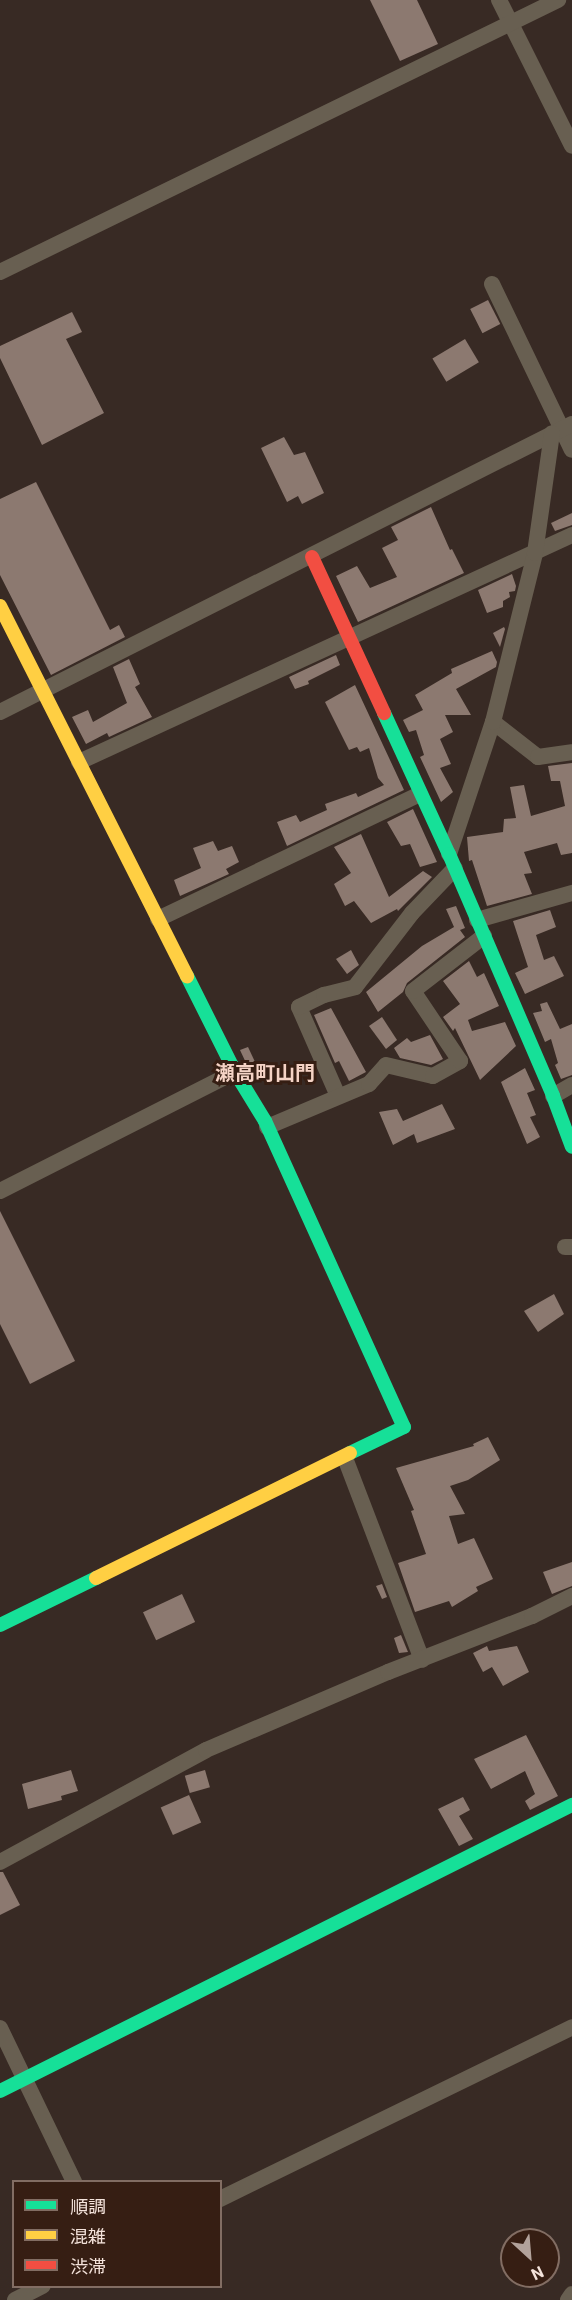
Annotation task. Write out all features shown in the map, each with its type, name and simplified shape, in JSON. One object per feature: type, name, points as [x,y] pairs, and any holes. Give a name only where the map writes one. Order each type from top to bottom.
[{"type":"street","points":[[499,0],[572,146]]},
{"type":"street","points":[[0,272],[558,0]]},
{"type":"street","points":[[492,284],[572,450]]},
{"type":"street","points":[[338,1095],[299,1008],[324,995],[355,987],[452,861],[493,722],[562,429]]},
{"type":"street","points":[[0,712],[312,557],[562,429]]},
{"type":"street","points":[[79,762],[572,535]]},
{"type":"street","points":[[312,557],[452,861],[553,1096],[572,1147]]},
{"type":"street","points":[[0,606],[41,692],[79,762],[235,1072],[267,1127],[404,1427],[345,1458],[0,1625]]},
{"type":"street","points":[[493,722],[538,757],[572,752]]},
{"type":"street","points":[[158,919],[420,794]]},
{"type":"street","points":[[477,920],[572,893]]},
{"type":"street","points":[[267,1127],[338,1095],[369,1084],[386,1065],[433,1076],[460,1061],[413,991],[484,936]]},
{"type":"street","points":[[0,1191],[235,1072]]},
{"type":"street","points":[[553,1096],[572,1085]]},
{"type":"street","points":[[345,1458],[422,1660]]},
{"type":"street","points":[[0,1862],[206,1750],[388,1672],[532,1616],[572,1596]]},
{"type":"street","points":[[0,2091],[572,1805]]},
{"type":"street","points":[[222,2198],[572,2027]]},
{"type":"street","points":[[0,2028],[23,2080],[73,2180]]},
{"type":"street","points":[[15,2300],[39,2288]]},
{"type":"street","points":[[568,2300],[572,2294]]},
{"type":"building","points":[[370,0],[417,0],[438,44],[400,61]]},
{"type":"building","points":[[488,300],[500,324],[482,333],[470,309]]},
{"type":"building","points":[[72,312],[82,332],[66,339],[104,413],[42,445],[0,358],[0,346]]},
{"type":"building","points":[[465,339],[479,362],[446,382],[432,359]]},
{"type":"building","points":[[284,437],[294,455],[305,452],[324,493],[302,504],[298,496],[287,502],[261,448]]},
{"type":"building","points":[[36,482],[110,630],[119,625],[125,637],[51,675],[0,575],[0,499]]},
{"type":"building","points":[[431,507],[450,550],[452,549],[464,573],[358,622],[336,576],[357,566],[370,588],[397,577],[382,548],[398,540],[391,527]]},
{"type":"building","points":[[572,513],[572,525],[555,531],[551,523]]},
{"type":"building","points":[[512,574],[516,586],[515,591],[509,592],[510,597],[503,601],[503,607],[487,613],[478,590]]},
{"type":"building","points":[[504,627],[505,629],[500,647],[493,633]]},
{"type":"building","points":[[492,651],[497,662],[496,667],[456,689],[471,715],[445,715],[453,732],[440,739],[451,764],[440,768],[453,792],[441,802],[420,757],[424,755],[416,730],[409,732],[403,720],[423,710],[415,695],[452,673],[451,669]]},
{"type":"building","points":[[336,655],[340,665],[308,681],[309,684],[295,689],[289,677]]},
{"type":"building","points":[[129,659],[140,684],[135,687],[152,717],[109,737],[107,733],[86,744],[72,717],[88,710],[93,722],[127,703],[113,667]]},
{"type":"building","points":[[355,685],[404,790],[287,846],[277,822],[296,815],[300,822],[327,810],[325,804],[356,793],[358,797],[384,785],[378,778],[369,748],[360,752],[357,747],[349,750],[325,702]]},
{"type":"building","points":[[572,763],[572,853],[561,855],[557,843],[524,852],[532,873],[524,874],[532,894],[487,906],[472,860],[469,861],[467,837],[503,832],[504,819],[516,818],[510,787],[524,785],[531,816],[565,806],[560,781],[551,781],[548,766]]},
{"type":"building","points":[[413,809],[437,862],[420,867],[410,844],[401,846],[387,822]]},
{"type":"building","points":[[361,834],[389,897],[423,871],[432,877],[398,911],[397,909],[371,923],[354,901],[345,906],[334,884],[351,873],[334,847]]},
{"type":"building","points":[[213,841],[218,851],[232,846],[239,862],[226,869],[229,874],[180,896],[174,880],[201,868],[193,848]]},
{"type":"building","points":[[456,906],[465,928],[460,930],[465,937],[407,983],[403,992],[378,1012],[366,992],[422,946],[454,927],[446,909]]},
{"type":"building","points":[[550,910],[556,927],[536,935],[544,960],[554,956],[564,976],[525,994],[515,973],[528,967],[513,921]]},
{"type":"building","points":[[351,950],[359,965],[347,974],[336,959]]},
{"type":"building","points":[[469,961],[477,977],[484,973],[499,1006],[468,1020],[472,1031],[505,1022],[516,1046],[480,1080],[455,1028],[453,1031],[443,1017],[460,1004],[443,981]]},
{"type":"building","points":[[547,1002],[560,1029],[572,1024],[572,1075],[561,1079],[555,1065],[558,1063],[551,1039],[545,1042],[533,1013],[542,1011],[540,1004]]},
{"type":"building","points":[[331,1008],[366,1072],[349,1081],[339,1061],[335,1063],[314,1015]]},
{"type":"building","points":[[382,1017],[397,1040],[386,1049],[369,1026]]},
{"type":"building","points":[[430,1035],[443,1059],[431,1065],[400,1058],[394,1048],[407,1038],[411,1042]]},
{"type":"building","points":[[248,1047],[256,1064],[247,1065],[240,1050]]},
{"type":"building","points":[[525,1068],[535,1090],[527,1093],[536,1115],[530,1117],[540,1137],[527,1144],[501,1082]]},
{"type":"building","points":[[442,1104],[455,1129],[417,1143],[414,1134],[393,1145],[379,1112],[397,1109],[403,1121]]},
{"type":"building","points":[[0,1211],[75,1361],[30,1384],[0,1324]]},
{"type":"building","points":[[554,1294],[564,1314],[538,1332],[524,1311]]},
{"type":"building","points":[[488,1437],[500,1460],[468,1480],[450,1486],[465,1514],[449,1516],[458,1544],[474,1538],[493,1579],[476,1587],[478,1591],[452,1607],[449,1601],[415,1612],[398,1563],[426,1554],[411,1511],[414,1510],[396,1468],[474,1446],[473,1444]]},
{"type":"building","points":[[572,1562],[572,1586],[552,1594],[543,1572]]},
{"type":"building","points":[[382,1584],[387,1597],[382,1599],[376,1586]]},
{"type":"building","points":[[182,1594],[195,1622],[156,1640],[143,1612]]},
{"type":"building","points":[[401,1635],[408,1652],[399,1653],[394,1638]]},
{"type":"building","points":[[487,1646],[489,1651],[517,1646],[529,1672],[503,1686],[492,1667],[483,1672],[473,1653]]},
{"type":"building","points":[[526,1735],[558,1796],[530,1810],[525,1801],[535,1794],[525,1771],[491,1789],[474,1759]]},
{"type":"building","points":[[71,1770],[78,1791],[61,1796],[62,1800],[28,1809],[22,1784]]},
{"type":"building","points":[[205,1770],[210,1787],[190,1793],[185,1776]]},
{"type":"building","points":[[189,1795],[201,1822],[173,1835],[161,1808]]},
{"type":"building","points":[[463,1797],[470,1810],[459,1816],[473,1839],[459,1846],[438,1809]]},
{"type":"building","points":[[0,1872],[3,1872],[20,1905],[0,1915]]},
{"type":"traffic: fast","points":[[384,713],[449,854],[553,1096],[572,1147]]},
{"type":"traffic: fast","points":[[187,976],[235,1072],[265,1121],[404,1427],[350,1453]]},
{"type":"traffic: fast","points":[[0,1625],[96,1578]]},
{"type":"traffic: fast","points":[[0,2091],[572,1805]]},
{"type":"traffic: slow","points":[[0,606],[187,976]]},
{"type":"traffic: slow","points":[[96,1578],[350,1453]]},
{"type":"traffic: jam","points":[[312,557],[384,713]]},
{"type":"district","name":"瀬高町山門","points":[[265,1073]]}]
